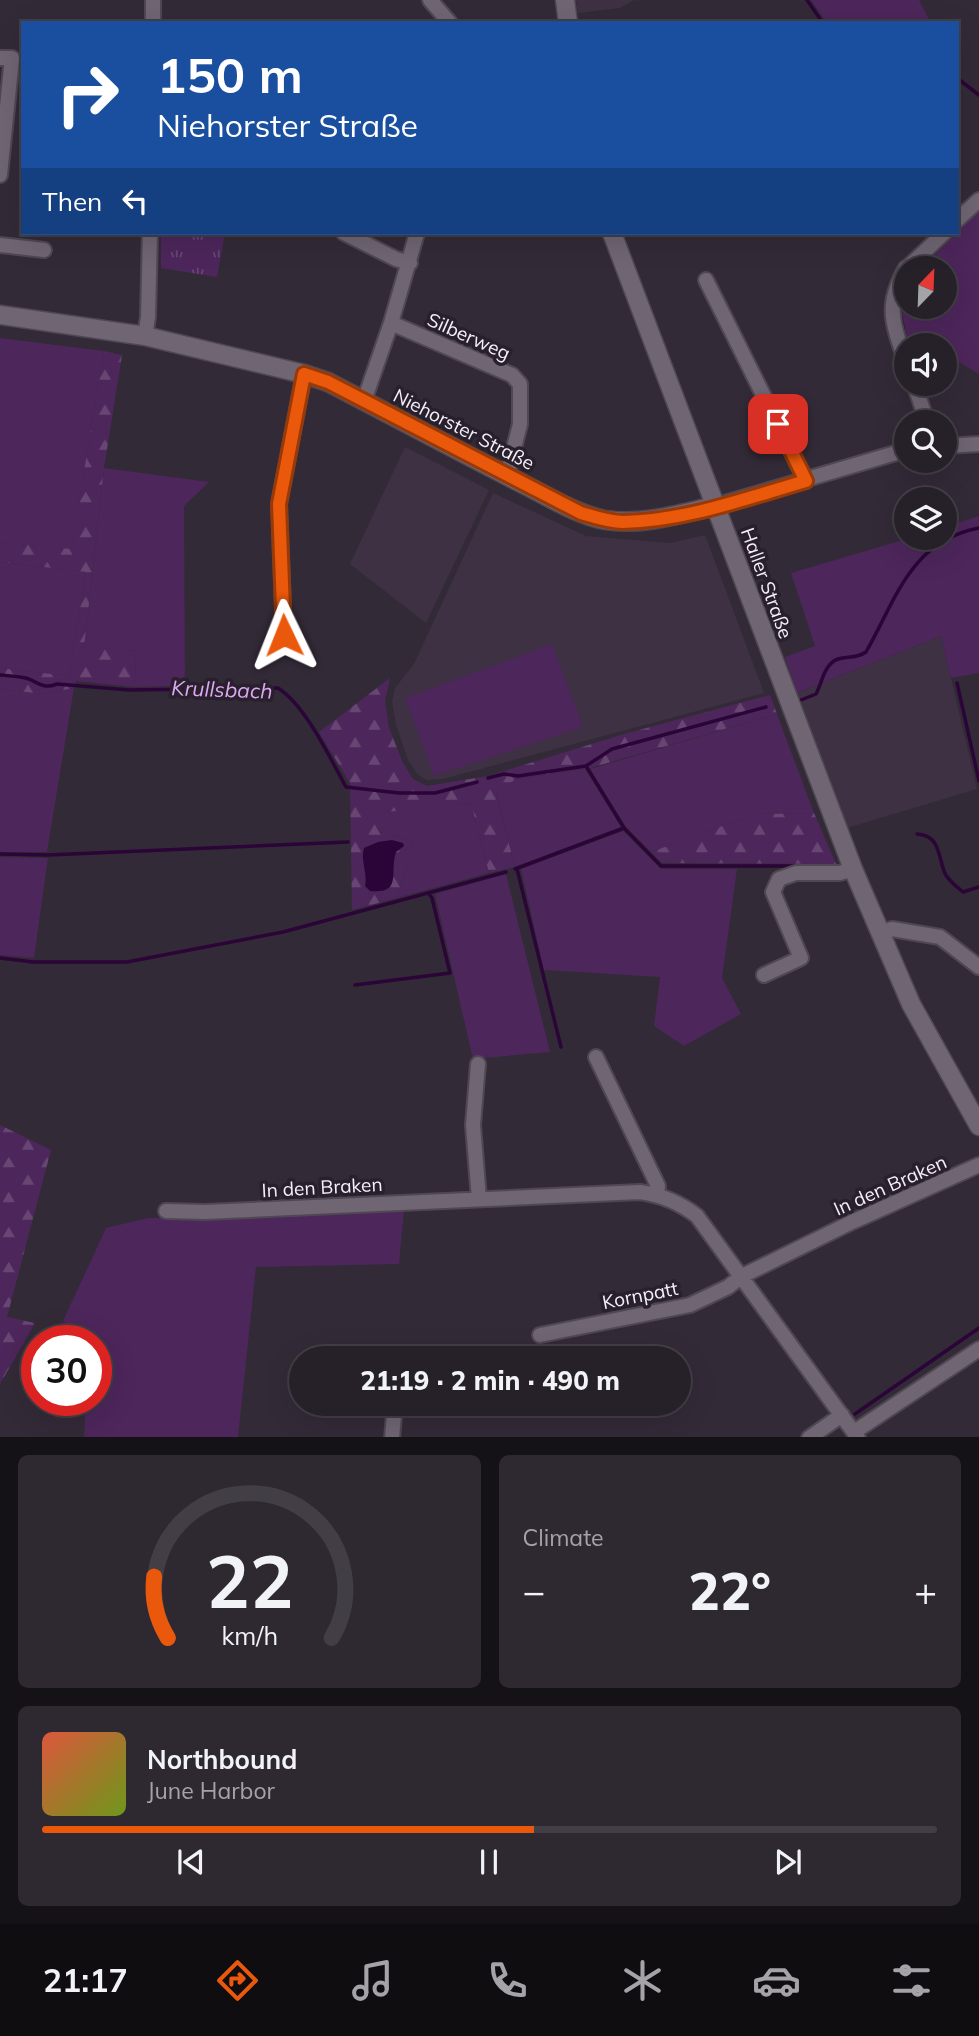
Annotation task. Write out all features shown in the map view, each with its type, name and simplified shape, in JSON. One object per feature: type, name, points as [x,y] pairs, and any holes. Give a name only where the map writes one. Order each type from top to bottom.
[{"type":"street","points":[[153,0],[153,21]]},
{"type":"street","points":[[430,0],[448,21]]},
{"type":"street","points":[[565,0],[568,21]]},
{"type":"street","points":[[0,58],[12,58],[0,175]]},
{"type":"street","points":[[959,218],[979,200]]},
{"type":"street","points":[[145,336],[150,235]]},
{"type":"street","points":[[348,235],[396,259],[410,263]]},
{"type":"street","points":[[364,401],[410,263],[417,235]]},
{"type":"street","name":"Haller Straße","points":[[613,235],[853,869],[911,1004],[979,1126]]},
{"type":"street","points":[[920,256],[942,235]]},
{"type":"street","points":[[0,245],[44,250]]},
{"type":"street","points":[[706,281],[806,481]]},
{"type":"street","points":[[894,295],[891,313],[897,333]]},
{"type":"street","name":"Niehorster Straße","points":[[0,315],[145,336],[328,382],[507,476],[581,513],[602,520],[622,522],[664,518],[806,481],[894,454]]},
{"type":"street","name":"Silberweg","points":[[391,323],[512,375],[520,384],[520,424],[507,476]]},
{"type":"street","points":[[284,635],[279,504],[304,374]]},
{"type":"street","points":[[957,445],[979,444]]},
{"type":"street","points":[[764,975],[801,958],[773,892],[779,879],[796,873],[840,873],[853,869]]},
{"type":"street","points":[[880,933],[892,929],[940,937],[979,967]]},
{"type":"street","points":[[596,1057],[658,1186],[657,1194]]},
{"type":"street","points":[[478,1064],[473,1125],[479,1199]]},
{"type":"street","name":"In den Braken","points":[[742,1276],[852,1222],[979,1165]]},
{"type":"street","name":"In den Braken","points":[[166,1212],[640,1192],[657,1194],[682,1205],[697,1216],[856,1435]]},
{"type":"street","name":"Kornpatt","points":[[540,1335],[690,1305],[728,1287],[742,1276]]},
{"type":"street","points":[[856,1435],[979,1349]]},
{"type":"street","points":[[809,1437],[842,1415]]},
{"type":"street","points":[[392,1437],[395,1416]]},
{"type":"shaded area","points":[[576,0],[634,0],[620,8],[578,13]]},
{"type":"shaded area","points":[[405,447],[489,490],[426,623],[350,564]]},
{"type":"shaded area","points":[[493,493],[586,536],[670,543],[705,535],[764,693],[443,779],[427,780],[418,775],[408,760],[396,725],[392,701],[395,688],[414,664]]},
{"type":"shaded area","points":[[941,636],[977,789],[847,828],[797,693]]},
{"type":"shaded area","points":[[392,840],[403,843],[404,846],[396,852],[391,886],[380,891],[370,891],[365,886],[364,848]]},
{"type":"green space","points":[[811,0],[919,0],[930,21],[826,21]]},
{"type":"green space","points":[[979,210],[979,374],[957,361],[957,333],[906,333],[903,319],[957,319],[957,256],[934,256],[954,235],[959,235],[959,230]]},
{"type":"green space","points":[[161,235],[225,235],[217,277],[161,268]]},
{"type":"green space","points":[[0,338],[104,351],[71,550],[0,542]]},
{"type":"green space","points":[[104,351],[122,355],[104,468],[84,648],[136,651],[135,687],[76,681],[74,688],[43,694],[0,689],[0,668],[69,676],[86,572],[0,562],[0,542],[71,549]]},
{"type":"green space","points":[[104,468],[209,482],[184,506],[185,686],[135,687],[136,651],[84,649]]},
{"type":"green space","points":[[979,516],[979,673],[951,678],[941,636],[797,693],[785,657],[815,646],[791,573],[894,543],[894,550],[957,550],[957,523]]},
{"type":"green space","points":[[0,562],[86,572],[69,676],[0,668]]},
{"type":"green space","points":[[552,644],[583,727],[434,776],[405,698]]},
{"type":"green space","points":[[390,678],[385,701],[389,728],[403,763],[413,779],[427,786],[488,776],[624,734],[770,695],[777,714],[590,768],[516,779],[496,793],[515,867],[489,873],[471,803],[377,813],[379,832],[414,841],[397,898],[352,910],[350,783],[319,732]]},
{"type":"green space","points":[[74,688],[47,852],[0,852],[0,689],[43,694]]},
{"type":"green space","points":[[777,714],[814,813],[755,814],[651,852],[626,827],[590,769]]},
{"type":"green space","points":[[585,769],[621,827],[515,867],[496,792],[516,779]]},
{"type":"green space","points":[[471,803],[489,873],[397,898],[414,841],[379,832],[376,813]]},
{"type":"green space","points":[[814,813],[836,864],[662,863],[651,852],[755,814]]},
{"type":"green space","points":[[623,831],[661,869],[737,869],[722,978],[741,1014],[684,1046],[654,1026],[660,977],[544,970],[521,869]]},
{"type":"green space","points":[[0,857],[48,858],[34,958],[0,955]]},
{"type":"green space","points":[[506,874],[550,1052],[473,1059],[435,894]]},
{"type":"green space","points":[[0,1125],[51,1150],[7,1317],[35,1323],[21,1325],[21,1347],[0,1384]]},
{"type":"green space","points":[[404,1210],[399,1264],[256,1267],[238,1437],[84,1437],[85,1416],[112,1416],[112,1325],[69,1325],[63,1321],[106,1228],[148,1218],[261,1217]]},
{"type":"waterway","points":[[807,0],[822,21]]},
{"type":"waterway","points":[[959,80],[979,95]]},
{"type":"waterway","points":[[901,319],[904,333]]},
{"type":"waterway","name":"Krullsbach","points":[[801,700],[816,694],[826,669],[833,661],[866,652],[897,593],[921,559],[936,546],[956,535],[979,528]]},
{"type":"waterway","name":"Krullsbach","points":[[0,675],[26,678],[45,686],[57,684],[129,690],[278,688],[308,720],[346,787],[399,793],[435,793],[477,782]]},
{"type":"waterway","points":[[957,683],[979,781]]},
{"type":"waterway","name":"Krullsbach","points":[[488,778],[586,766],[612,749],[766,707]]},
{"type":"waterway","points":[[586,766],[624,828],[661,866],[799,866]]},
{"type":"waterway","points":[[515,869],[624,828]]},
{"type":"waterway","points":[[917,834],[934,842],[945,874],[963,892],[979,887]]},
{"type":"waterway","points":[[0,854],[48,855],[348,842]]},
{"type":"waterway","points":[[517,869],[561,1047]]},
{"type":"waterway","points":[[0,958],[33,962],[127,962],[283,932],[506,872]]},
{"type":"waterway","points":[[355,985],[450,973],[432,898],[428,893]]},
{"type":"waterway","points":[[855,1414],[979,1328]]},
{"type":"route","points":[[284,635],[279,504],[304,374],[328,382],[507,476],[581,513],[602,520],[622,522],[664,518],[806,481],[778,424]]}]
